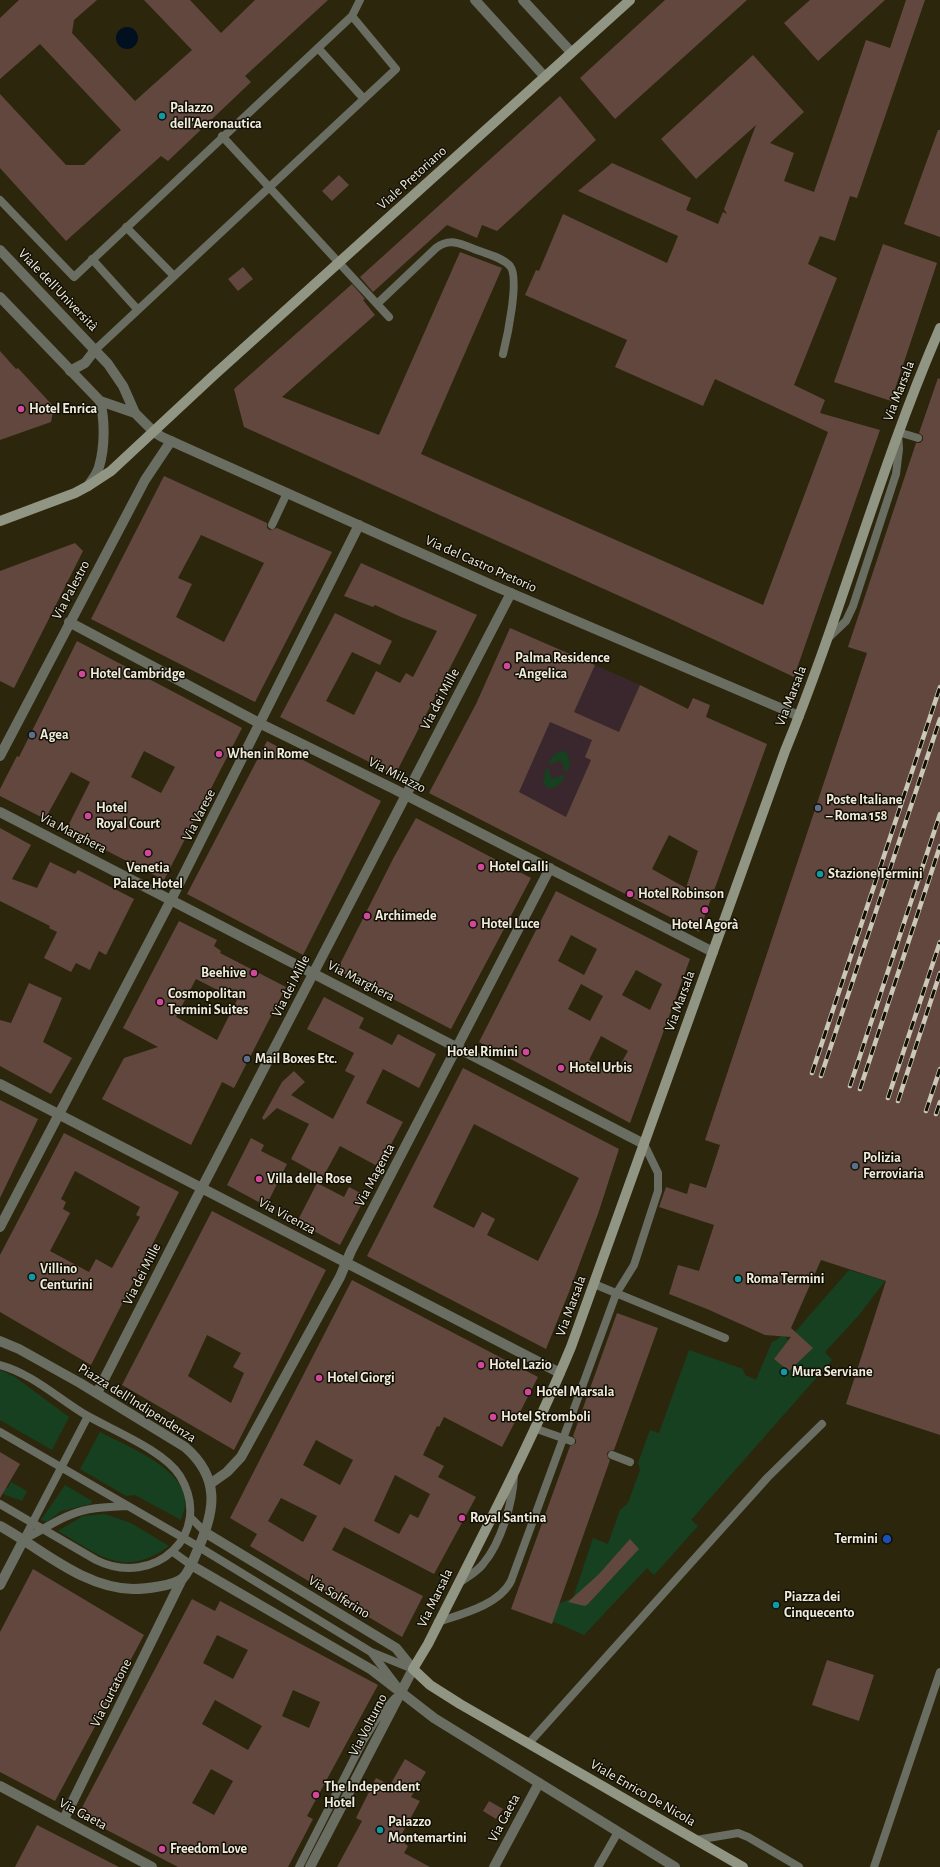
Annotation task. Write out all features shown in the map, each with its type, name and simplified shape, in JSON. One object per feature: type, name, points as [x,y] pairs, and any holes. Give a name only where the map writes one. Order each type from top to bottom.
[{"type":"main road","name":"Viale Pretoriano","points":[[0,521],[60,499],[88,486],[111,471],[213,376],[630,0]]},
{"type":"main road","name":"Via Marsala","points":[[413,1669],[457,1584],[560,1373],[594,1284],[785,751],[799,716],[898,432],[912,394],[940,328]]},
{"type":"main road","name":"Viale Enrico De Nicola","points":[[413,1669],[439,1691],[743,1867]]},
{"type":"street","points":[[475,0],[545,77]]},
{"type":"street","points":[[523,0],[571,52]]},
{"type":"street","name":"Viale dell'Università","points":[[0,250],[95,350],[120,380],[135,413],[154,432]]},
{"type":"street","name":"Viale dell'Università","points":[[0,297],[100,401],[135,413]]},
{"type":"street","name":"Viale dell'Università","points":[[70,371],[85,363],[95,350]]},
{"type":"street","points":[[88,486],[98,468],[100,460],[103,419],[100,401]]},
{"type":"street","name":"Via del Castro Pretorio","points":[[154,432],[171,441],[511,593],[799,716]]},
{"type":"street","name":"Via Palestro","points":[[0,756],[69,622],[145,480],[171,441]]},
{"type":"street","name":"Via Varese","points":[[0,1227],[60,1115],[171,900],[261,724],[359,525]]},
{"type":"street","name":"Via dei Mille","points":[[97,1393],[202,1187],[511,593]]},
{"type":"street","name":"Via Milazzo","points":[[69,622],[261,724],[550,868],[713,952]]},
{"type":"street","name":"Via Marghera","points":[[0,812],[644,1144]]},
{"type":"street","name":"Via Magenta","points":[[210,1484],[230,1469],[241,1457],[260,1424],[346,1264],[351,1250],[550,868]]},
{"type":"street","name":"Via Vicenza","points":[[0,1084],[202,1187],[346,1264],[560,1373]]},
{"type":"street","name":"Piazza dell'Indipendenza","points":[[0,1342],[18,1348],[97,1393],[185,1447],[199,1462],[210,1484],[212,1510],[206,1532],[191,1565],[182,1579]]},
{"type":"street","points":[[0,1526],[24,1539],[83,1576],[116,1588],[150,1588],[182,1579]]},
{"type":"street","name":"Via Solferino","points":[[206,1532],[396,1648],[413,1669]]},
{"type":"street","points":[[0,1585],[24,1539]]},
{"type":"street","points":[[191,1565],[372,1670],[434,1718],[675,1867]]},
{"type":"street","name":"Via Curtatone","points":[[64,1819],[182,1579]]},
{"type":"street","points":[[401,1692],[413,1669]]},
{"type":"street","name":"Via Volturno","points":[[310,1867],[401,1692]]},
{"type":"street","name":"Via Gaeta","points":[[494,1867],[539,1783]]},
{"type":"street","name":"Via Gaeta","points":[[0,1786],[152,1867]]},
{"type":"lane","points":[[0,200],[74,277],[222,136],[352,16],[360,0]]},
{"type":"lane","points":[[95,350],[396,69],[352,16]]},
{"type":"lane","points":[[318,48],[364,99]]},
{"type":"lane","points":[[222,136],[340,262],[389,317]]},
{"type":"lane","points":[[126,227],[174,276]]},
{"type":"lane","points":[[377,304],[440,245],[453,242],[462,244],[503,261],[512,270],[514,284],[503,354]]},
{"type":"lane","points":[[92,259],[138,310]]},
{"type":"lane","points":[[826,640],[842,626],[853,606],[896,474],[899,449],[898,432],[918,438]]},
{"type":"lane","points":[[272,525],[287,493]]},
{"type":"lane","points":[[438,1622],[488,1602],[506,1589],[511,1580],[616,1294],[634,1265],[658,1191],[658,1172],[644,1144]]},
{"type":"lane","points":[[594,1284],[725,1338]]},
{"type":"lane","points":[[0,1365],[20,1372],[88,1416],[151,1451],[173,1467],[180,1476],[187,1490],[190,1504],[190,1518],[183,1538],[173,1552],[148,1565],[127,1568],[115,1567],[96,1560],[32,1521],[0,1504]]},
{"type":"lane","points":[[24,1539],[32,1521],[88,1416]]},
{"type":"lane","points":[[529,1743],[772,1473],[822,1424]]},
{"type":"lane","points":[[534,1428],[571,1441]]},
{"type":"lane","points":[[0,1432],[199,1547],[371,1652],[413,1669]]},
{"type":"lane","points":[[612,1455],[630,1462]]},
{"type":"lane","points":[[457,1584],[478,1569],[492,1552],[510,1503],[514,1469]]},
{"type":"lane","points":[[24,1539],[61,1519],[82,1511],[107,1507],[129,1506]]},
{"type":"lane","points":[[190,1518],[206,1532]]},
{"type":"lane","points":[[173,1552],[191,1565]]},
{"type":"lane","points":[[371,1652],[401,1692]]},
{"type":"lane","points":[[874,1867],[940,1672]]},
{"type":"lane","name":"Via Volturno","points":[[299,1867],[366,1735],[376,1720],[401,1692]]},
{"type":"lane","points":[[598,1867],[618,1832]]},
{"type":"lane","points":[[696,1840],[738,1833],[748,1837],[799,1867]]},
{"type":"shaded area","points":[[595,665],[640,685],[604,766],[586,827],[487,802]]},
{"type":"green space","points":[[565,750],[570,760],[568,771],[563,769],[564,766],[560,760],[552,764],[548,762],[555,754]]},
{"type":"green space","points":[[546,768],[549,769],[551,778],[557,778],[561,775],[565,777],[556,787],[548,788],[543,784]]},
{"type":"green space","points":[[849,1270],[885,1281],[859,1315],[825,1352],[832,1360],[691,1520],[698,1526],[654,1575],[647,1568],[584,1635],[552,1621],[558,1604],[573,1598],[593,1538],[608,1544],[620,1510],[628,1503],[640,1470],[638,1463],[650,1430],[659,1433],[689,1350],[743,1369],[745,1375],[756,1380],[772,1342],[777,1340],[783,1334],[788,1340]]},
{"type":"green space","points":[[0,1370],[15,1377],[69,1417],[52,1450],[0,1420]]},
{"type":"green space","points":[[100,1432],[153,1460],[177,1480],[183,1492],[185,1505],[181,1520],[135,1495],[126,1496],[80,1469]]},
{"type":"green space","points":[[11,1482],[27,1491],[22,1501],[0,1493],[0,1484],[8,1488]]},
{"type":"green space","points":[[65,1485],[92,1501],[91,1504],[61,1511],[47,1522],[41,1520]]},
{"type":"green space","points":[[105,1514],[131,1523],[169,1546],[153,1556],[138,1561],[125,1562],[112,1560],[99,1555],[58,1531],[83,1516]]},
{"type":"water","points":[[127,27],[135,30],[138,38],[135,46],[127,49],[119,46],[116,38],[119,30]]},
{"type":"building","name":"Palazzo dell'Aeronautica","points":[[19,0],[97,0],[74,20],[72,33],[135,101],[192,50],[144,0],[190,0],[221,33],[255,0],[328,0],[245,76],[251,82],[168,161],[161,156],[66,241],[0,168],[0,94],[66,165],[84,165],[121,130],[40,44],[0,79],[0,18]]},
{"type":"building","points":[[665,0],[747,0],[615,119],[580,78]]},
{"type":"building","points":[[810,0],[885,0],[818,61],[784,23]]},
{"type":"building","points":[[906,0],[925,0],[857,198],[850,196],[835,241],[820,236],[808,264],[837,278],[794,385],[825,400],[820,413],[880,430],[794,677],[664,616],[244,427],[234,389],[352,284],[365,299],[363,300],[375,315],[282,397],[379,435],[460,252],[502,268],[421,454],[763,605],[828,432],[715,379],[703,406],[615,367],[627,340],[525,295],[536,270],[539,271],[563,214],[667,263],[678,236],[578,191],[612,163],[691,198],[686,210],[718,224],[723,212],[727,214],[724,209],[756,125],[696,179],[661,139],[753,55],[804,112],[770,143],[794,153],[784,181],[814,192],[866,40],[890,48]]},
{"type":"building","points":[[560,96],[596,140],[497,231],[482,225],[477,238],[447,225],[373,292],[360,277]]},
{"type":"building","points":[[938,130],[940,130],[940,237],[904,224]]},
{"type":"building","points":[[339,175],[349,185],[332,201],[322,191]]},
{"type":"building","points":[[883,244],[937,263],[891,401],[834,382]]},
{"type":"building","points":[[243,267],[253,279],[238,291],[228,279]]},
{"type":"building","points":[[0,351],[54,407],[51,422],[0,440]]},
{"type":"building","points":[[938,378],[940,379],[940,1435],[846,1404],[886,1281],[821,1260],[791,1328],[813,1348],[789,1371],[774,1359],[791,1337],[765,1335],[669,1294],[678,1265],[699,1271],[714,1225],[659,1207],[666,1187],[687,1194],[690,1183],[706,1188],[720,1145],[705,1140],[867,653],[848,647],[916,443],[920,443],[923,440],[923,436],[919,433]]},
{"type":"building","points":[[164,476],[267,523],[267,528],[270,530],[277,528],[332,552],[255,702],[91,619]],"holes":[[[201,535],[264,563],[224,642],[176,617],[192,584],[178,578]]]},
{"type":"building","points":[[75,543],[83,551],[14,688],[0,681],[0,571]]},
{"type":"building","points":[[361,563],[477,615],[395,775],[280,717],[335,613],[392,641],[380,665],[352,652],[326,701],[354,715],[376,671],[400,683],[406,673],[413,677],[437,631],[375,605],[373,607],[344,596]]},
{"type":"building","points":[[510,628],[595,665],[574,712],[619,732],[640,685],[688,709],[693,698],[710,705],[706,717],[767,744],[699,932],[429,793],[476,704]],"holes":[[[550,722],[592,740],[585,757],[591,760],[566,817],[519,792]],[[669,835],[698,851],[686,888],[652,869]]]},
{"type":"building","points":[[77,641],[242,728],[164,880],[66,830],[90,782],[71,772],[45,819],[0,796],[0,789],[17,756],[19,757]],"holes":[[[144,751],[175,767],[161,793],[131,777]]]},
{"type":"building","points":[[267,741],[381,801],[303,955],[187,894]]},
{"type":"building","points":[[416,818],[531,878],[451,1029],[337,970],[394,857]]},
{"type":"building","points":[[0,828],[31,845],[12,879],[37,888],[50,862],[75,874],[78,870],[134,899],[106,955],[99,951],[90,970],[76,963],[71,972],[44,958],[57,932],[49,928],[50,926],[0,901]]},
{"type":"building","points":[[556,891],[690,959],[630,1123],[479,1042]],"holes":[[[571,935],[597,949],[584,975],[558,961]],[[636,970],[662,984],[650,1010],[622,995]],[[581,984],[603,996],[590,1021],[568,1009]],[[601,1036],[628,1051],[615,1074],[589,1060]]]},
{"type":"building","points":[[179,921],[217,940],[214,946],[221,951],[220,953],[286,987],[234,1088],[222,1082],[191,1145],[102,1099],[124,1058],[158,1047],[123,1028]],"holes":[[[196,979],[237,1000],[217,1040],[176,1017]]]},
{"type":"building","points":[[29,983],[62,998],[43,1042],[72,1058],[51,1094],[0,1066],[0,1020],[11,1023]]},
{"type":"building","points":[[324,997],[364,1018],[359,1028],[392,1045],[398,1034],[436,1054],[419,1088],[383,1069],[366,1103],[403,1122],[379,1167],[340,1146],[323,1177],[291,1159],[309,1124],[277,1108],[264,1120],[262,1118],[282,1082],[294,1071],[305,1082],[291,1095],[333,1119],[355,1076],[345,1071],[354,1053],[307,1029]]},
{"type":"building","points":[[463,1068],[619,1149],[598,1214],[546,1349],[367,1256]],"holes":[[[474,1124],[579,1178],[538,1261],[487,1235],[495,1219],[482,1212],[474,1228],[433,1207]]]},
{"type":"building","points":[[0,1100],[38,1119],[0,1198]]},
{"type":"building","points":[[64,1133],[179,1192],[91,1365],[0,1312],[0,1255]],"holes":[[[75,1171],[140,1207],[136,1215],[140,1217],[112,1268],[96,1259],[89,1272],[50,1251],[70,1213],[63,1209],[66,1202],[61,1199]]]},
{"type":"building","points":[[251,1138],[264,1145],[261,1151],[287,1164],[266,1206],[227,1185]]},
{"type":"building","points":[[317,1183],[344,1197],[349,1187],[366,1196],[340,1245],[297,1222]]},
{"type":"building","points":[[212,1211],[326,1270],[234,1450],[122,1385]],"holes":[[[207,1335],[241,1353],[233,1367],[244,1373],[231,1403],[188,1376]]]},
{"type":"building","points":[[352,1280],[538,1377],[502,1447],[444,1417],[439,1427],[437,1426],[423,1455],[444,1466],[438,1477],[476,1497],[434,1574],[344,1527],[332,1550],[423,1596],[402,1637],[250,1546],[257,1534],[230,1518]],"holes":[[[316,1440],[353,1460],[340,1485],[303,1465]],[[395,1475],[430,1494],[418,1518],[410,1514],[399,1534],[374,1521]],[[281,1498],[317,1516],[303,1542],[268,1521]]]},
{"type":"building","points":[[617,1313],[658,1328],[614,1450],[607,1453],[610,1460],[552,1624],[511,1609],[570,1446],[576,1443],[573,1436]]},
{"type":"building","points":[[0,1452],[20,1464],[0,1498]]},
{"type":"building","points":[[630,1539],[639,1549],[588,1604],[585,1606],[568,1602],[599,1574]]},
{"type":"building","points":[[33,1569],[144,1635],[55,1801],[0,1772],[0,1632]]},
{"type":"building","points":[[192,1599],[215,1611],[220,1601],[378,1685],[307,1816],[313,1819],[288,1867],[178,1867],[78,1815]],"holes":[[[217,1635],[248,1650],[233,1679],[203,1663]],[[293,1690],[320,1702],[309,1728],[282,1716]],[[215,1700],[262,1726],[248,1750],[202,1724]],[[211,1769],[233,1781],[214,1815],[192,1803]]]},
{"type":"building","points":[[827,1660],[874,1675],[859,1721],[812,1705]]},
{"type":"building","name":"Palazzo Montemartini","points":[[405,1759],[426,1772],[411,1797],[420,1801],[399,1839],[408,1846],[404,1853],[430,1867],[337,1867],[362,1821],[356,1818],[376,1778],[390,1785]]},
{"type":"building","points":[[489,1801],[503,1809],[496,1819],[483,1811]]},
{"type":"building","points":[[37,1825],[119,1867],[15,1867]]},
{"type":"railway","points":[[812,1073],[940,687]]},
{"type":"railway","points":[[821,1076],[940,719]]},
{"type":"railway","points":[[850,1086],[940,814]]},
{"type":"railway","points":[[860,1089],[940,846]]},
{"type":"railway","points":[[888,1098],[940,942]]},
{"type":"railway","points":[[898,1101],[940,973]]},
{"type":"railway","points":[[926,1111],[940,1069]]},
{"type":"railway","points":[[936,1114],[940,1102]]},
{"type":"place","name":"Palazzo dell'Aeronautica","points":[[162,116]]},
{"type":"place","name":"Hotel Enrica","points":[[21,409]]},
{"type":"place","name":"Palma Residence -Angelica","points":[[507,666]]},
{"type":"place","name":"Hotel Cambridge","points":[[82,674]]},
{"type":"place","name":"Agea","points":[[32,735]]},
{"type":"place","name":"When in Rome","points":[[219,754]]},
{"type":"place","name":"Poste Italiane – Roma 158","points":[[818,808]]},
{"type":"place","name":"Hotel Royal Court","points":[[88,816]]},
{"type":"place","name":"Venetia Palace Hotel","points":[[148,853]]},
{"type":"place","name":"Hotel Galli","points":[[481,867]]},
{"type":"place","name":"Stazione Termini","points":[[820,874]]},
{"type":"place","name":"Hotel Robinson","points":[[630,894]]},
{"type":"place","name":"Hotel Agorà","points":[[705,910]]},
{"type":"place","name":"Archimede","points":[[367,916]]},
{"type":"place","name":"Hotel Luce","points":[[473,924]]},
{"type":"place","name":"Beehive","points":[[254,973]]},
{"type":"place","name":"Cosmopolitan Termini Suites","points":[[160,1002]]},
{"type":"place","name":"Hotel Rimini","points":[[526,1052]]},
{"type":"place","name":"Mail Boxes Etc.","points":[[247,1059]]},
{"type":"place","name":"Hotel Urbis","points":[[561,1068]]},
{"type":"place","name":"Polizia Ferroviaria","points":[[855,1166]]},
{"type":"place","name":"Villa delle Rose","points":[[259,1179]]},
{"type":"place","name":"Villino Centurini","points":[[32,1277]]},
{"type":"place","name":"Roma Termini","points":[[738,1279]]},
{"type":"place","name":"Hotel Lazio","points":[[481,1365]]},
{"type":"place","name":"Mura Serviane","points":[[784,1372]]},
{"type":"place","name":"Hotel Giorgi","points":[[319,1378]]},
{"type":"place","name":"Hotel Marsala","points":[[528,1392]]},
{"type":"place","name":"Hotel Stromboli","points":[[493,1417]]},
{"type":"place","name":"Royal Santina","points":[[462,1518]]},
{"type":"place","name":"Termini","points":[[887,1539]]},
{"type":"place","name":"Piazza dei Cinquecento","points":[[776,1605]]},
{"type":"place","name":"The Independent Hotel","points":[[316,1795]]},
{"type":"place","name":"Palazzo Montemartini","points":[[380,1830]]},
{"type":"place","name":"Freedom Love","points":[[162,1849]]}]
